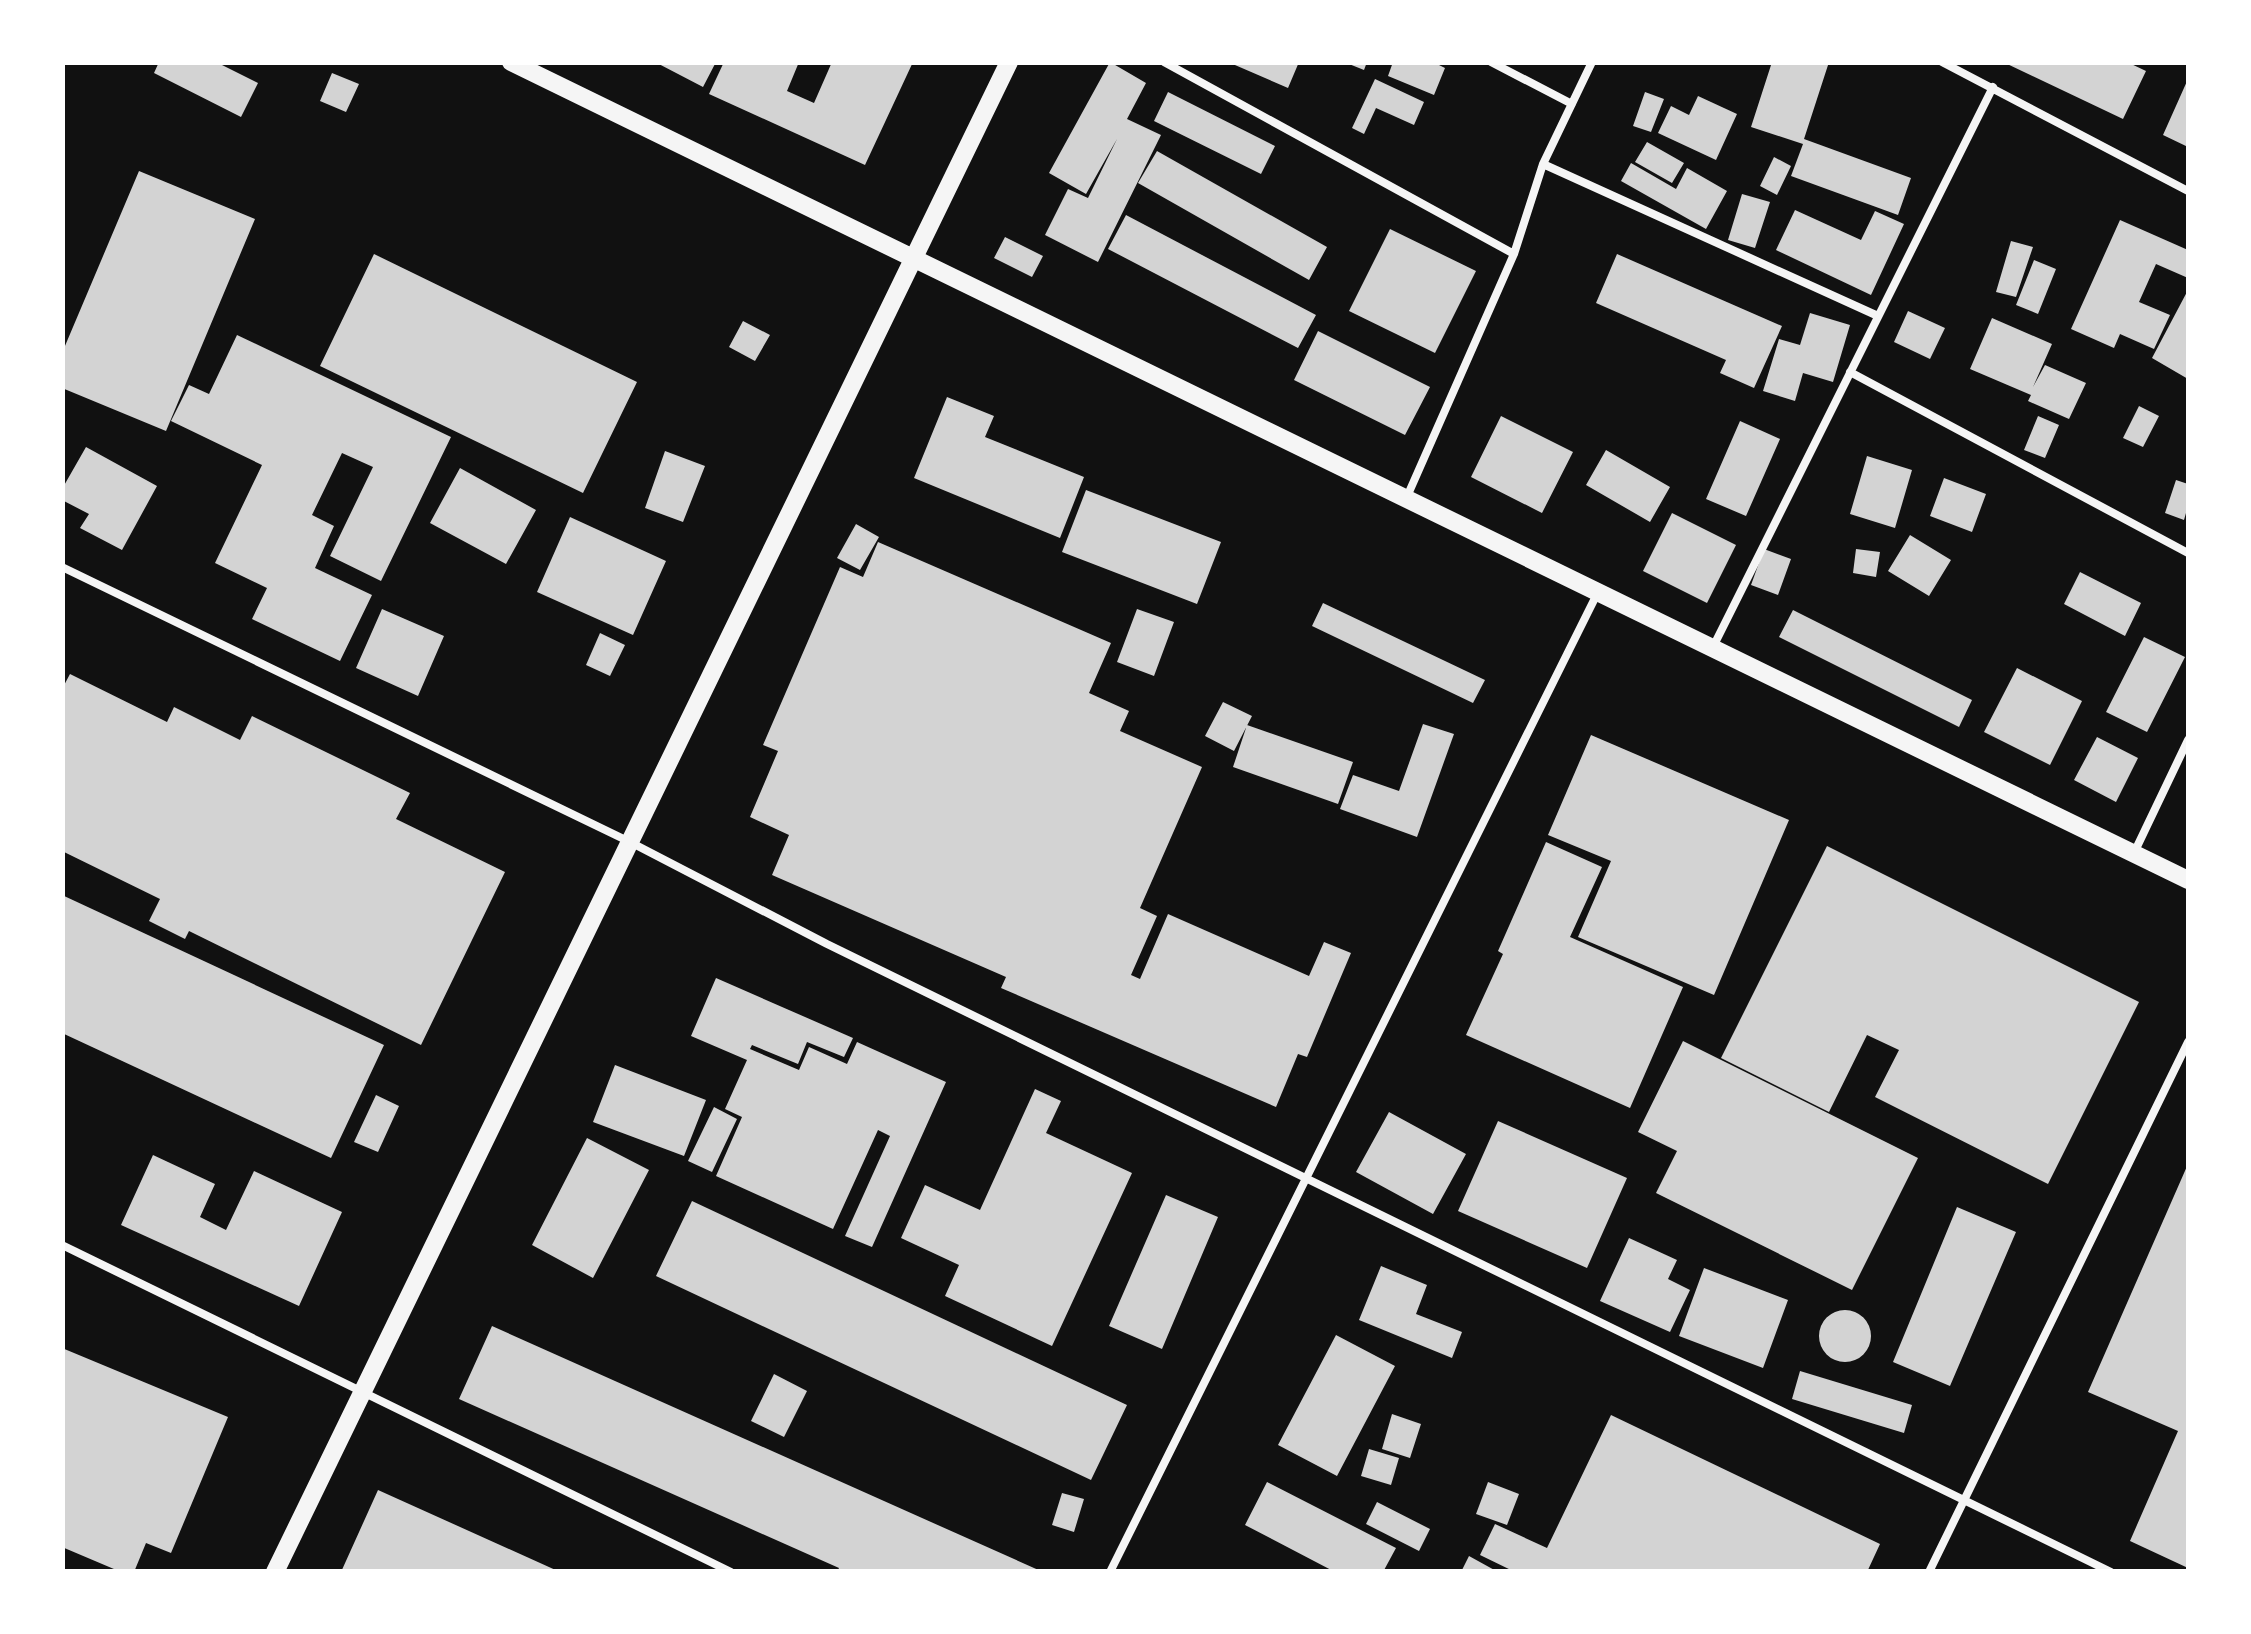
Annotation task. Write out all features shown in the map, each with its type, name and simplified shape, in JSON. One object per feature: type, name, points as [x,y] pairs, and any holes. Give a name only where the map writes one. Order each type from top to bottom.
[{"type":"street","points":[[512,62],[2188,880]]},
{"type":"street","points":[[274,1572],[1008,62]]},
{"type":"lane","points":[[1164,62],[1514,254]]},
{"type":"lane","points":[[1491,62],[1572,104]]},
{"type":"lane","points":[[1406,499],[1514,254],[1543,164],[1592,62]]},
{"type":"lane","points":[[1942,62],[2188,191]]},
{"type":"lane","points":[[1712,648],[1993,87]]},
{"type":"lane","points":[[1543,164],[1878,316]]},
{"type":"lane","points":[[1850,372],[2188,553]]},
{"type":"lane","points":[[62,567],[630,842],[827,944],[2111,1572]]},
{"type":"lane","points":[[1110,1572],[1598,592]]},
{"type":"lane","points":[[2134,853],[2188,740]]},
{"type":"lane","points":[[1928,1572],[2188,1042]]},
{"type":"lane","points":[[62,1245],[731,1572]]},
{"type":"building","points":[[159,62],[216,62],[258,83],[241,117],[154,73]]},
{"type":"building","points":[[655,62],[716,62],[703,87]]},
{"type":"building","points":[[724,62],[799,62],[787,91],[814,103],[832,62],[913,62],[865,165],[709,94]]},
{"type":"building","points":[[1110,62],[1146,83],[1127,119],[1161,135],[1098,262],[1045,235],[1068,189],[1088,198],[1117,139],[1086,194],[1049,173]]},
{"type":"building","points":[[1228,62],[1299,62],[1288,88]]},
{"type":"building","points":[[1344,62],[1367,62],[1364,70]]},
{"type":"building","points":[[1393,62],[1433,62],[1445,68],[1434,95],[1388,76]]},
{"type":"building","points":[[1772,62],[1829,62],[1804,139],[1911,178],[1898,215],[1791,176],[1803,144],[1751,127]]},
{"type":"building","points":[[2003,62],[2127,62],[2146,71],[2123,119]]},
{"type":"building","points":[[332,73],[359,84],[346,112],[320,101]]},
{"type":"building","points":[[1375,79],[1424,102],[1414,125],[1376,108],[1364,134],[1352,128]]},
{"type":"building","points":[[2188,79],[2188,147],[2163,135]]},
{"type":"building","points":[[1168,92],[1275,146],[1261,174],[1154,121]]},
{"type":"building","points":[[1645,92],[1664,99],[1651,132],[1633,126]]},
{"type":"building","points":[[1698,96],[1737,114],[1716,160],[1658,133],[1671,106],[1689,115]]},
{"type":"building","points":[[1647,142],[1684,163],[1672,183],[1635,162]]},
{"type":"building","points":[[1157,151],[1327,247],[1309,280],[1138,183]]},
{"type":"building","points":[[1774,157],[1791,166],[1777,195],[1760,186]]},
{"type":"building","points":[[1631,163],[1676,189],[1687,168],[1727,191],[1706,229],[1621,181]]},
{"type":"building","points":[[139,171],[255,219],[166,431],[62,388],[62,353]]},
{"type":"building","points":[[1742,194],[1770,202],[1755,248],[1728,240]]},
{"type":"building","points":[[1795,210],[1861,240],[1875,211],[1904,224],[1871,295],[1776,250]]},
{"type":"building","points":[[1126,215],[1316,315],[1298,348],[1108,249]]},
{"type":"building","points":[[2120,220],[2188,250],[2188,278],[2156,264],[2139,302],[2170,315],[2154,349],[2120,334],[2114,348],[2071,329]]},
{"type":"building","points":[[1390,229],[1476,271],[1435,353],[1349,311]]},
{"type":"building","points":[[1005,237],[1043,256],[1032,277],[994,258]]},
{"type":"building","points":[[2011,241],[2033,247],[2016,297],[1996,292]]},
{"type":"building","points":[[374,254],[637,382],[583,493],[320,366]]},
{"type":"building","points":[[1617,254],[1782,326],[1754,388],[1720,373],[1726,360],[1596,303]]},
{"type":"building","points":[[2034,260],[2056,269],[2038,314],[2016,305]]},
{"type":"building","points":[[2188,290],[2188,379],[2152,358]]},
{"type":"building","points":[[1908,311],[1945,328],[1930,359],[1894,342]]},
{"type":"building","points":[[1810,313],[1850,325],[1833,382],[1803,373],[1795,401],[1763,391],[1779,339],[1800,345]]},
{"type":"building","points":[[1992,318],[2052,344],[2033,387],[2045,365],[2086,383],[2069,419],[2028,401],[2031,395],[1970,369]]},
{"type":"building","points":[[743,321],[770,335],[755,361],[729,347]]},
{"type":"building","points":[[1318,331],[1430,387],[1405,435],[1294,380]]},
{"type":"building","points":[[237,335],[451,437],[381,581],[330,556],[373,467],[342,453],[312,515],[334,526],[315,568],[372,595],[340,661],[252,619],[267,588],[215,563],[262,465],[171,421],[189,385],[209,394]]},
{"type":"building","points":[[947,397],[994,416],[985,437],[1084,477],[1060,538],[914,478]]},
{"type":"building","points":[[2139,406],[2159,416],[2143,447],[2123,438]]},
{"type":"building","points":[[1501,416],[1573,452],[1542,513],[1471,477]]},
{"type":"building","points":[[2038,416],[2059,425],[2045,458],[2024,450]]},
{"type":"building","points":[[1740,421],[1780,439],[1746,516],[1706,499]]},
{"type":"building","points":[[86,447],[157,486],[122,550],[80,528],[89,514],[62,500],[62,489]]},
{"type":"building","points":[[1606,450],[1670,487],[1650,522],[1586,485]]},
{"type":"building","points":[[665,451],[705,466],[683,522],[645,508]]},
{"type":"building","points":[[1867,456],[1912,470],[1895,528],[1850,514]]},
{"type":"building","points":[[460,468],[536,510],[506,564],[430,523]]},
{"type":"building","points":[[1944,478],[1986,494],[1972,532],[1930,516]]},
{"type":"building","points":[[2176,480],[2188,484],[2184,520],[2165,513]]},
{"type":"building","points":[[1086,490],[1221,542],[1197,604],[1062,552]]},
{"type":"building","points":[[1672,513],[1736,545],[1707,603],[1643,571]]},
{"type":"building","points":[[570,517],[666,561],[633,635],[537,592]]},
{"type":"building","points":[[856,524],[879,537],[860,570],[837,558]]},
{"type":"building","points":[[1910,535],[1951,560],[1929,596],[1888,571]]},
{"type":"building","points":[[878,542],[1111,643],[1089,693],[1129,711],[1120,731],[1202,767],[1140,908],[1157,916],[1131,975],[1140,979],[1168,914],[1309,976],[1324,942],[1351,953],[1307,1057],[1298,1054],[1276,1107],[1001,988],[1006,977],[772,875],[789,835],[750,817],[778,751],[763,745],[840,567],[863,577]]},
{"type":"building","points":[[1764,549],[1791,559],[1778,595],[1751,585]]},
{"type":"building","points":[[1856,549],[1880,552],[1876,577],[1853,573]]},
{"type":"building","points":[[2080,572],[2141,603],[2125,636],[2064,604]]},
{"type":"building","points":[[1323,603],[1485,680],[1473,703],[1312,626]]},
{"type":"building","points":[[382,609],[444,636],[418,696],[356,668]]},
{"type":"building","points":[[1137,609],[1174,622],[1154,676],[1117,662]]},
{"type":"building","points":[[1793,610],[1972,700],[1959,727],[1779,637]]},
{"type":"building","points":[[600,633],[625,645],[610,676],[586,665]]},
{"type":"building","points":[[2144,637],[2185,657],[2147,732],[2106,712]]},
{"type":"building","points":[[2017,668],[2082,701],[2050,765],[1984,732]]},
{"type":"building","points":[[70,674],[167,722],[174,707],[240,740],[252,716],[410,793],[396,819],[505,872],[421,1045],[189,931],[185,939],[149,921],[160,899],[62,851],[62,689]]},
{"type":"building","points":[[1223,702],[1252,716],[1234,751],[1205,736]]},
{"type":"building","points":[[1423,724],[1454,734],[1417,837],[1340,809],[1353,775],[1399,791]]},
{"type":"building","points":[[1247,725],[1353,762],[1338,804],[1233,767]]},
{"type":"building","points":[[1591,735],[1789,820],[1714,995],[1578,937],[1611,861],[1548,835]]},
{"type":"building","points":[[2097,737],[2138,758],[2116,802],[2074,780]]},
{"type":"building","points":[[1546,842],[1602,867],[1570,937],[1683,987],[1630,1108],[1466,1035],[1503,954],[1498,951]]},
{"type":"building","points":[[1827,846],[2139,1002],[2048,1184],[1875,1097],[1899,1050],[1867,1035],[1829,1112],[1721,1058]]},
{"type":"building","points":[[62,895],[384,1045],[331,1158],[62,1033]]},
{"type":"building","points":[[716,978],[853,1038],[844,1057],[807,1042],[798,1064],[752,1045],[750,1049],[799,1070],[809,1047],[847,1064],[857,1042],[946,1082],[872,1247],[845,1236],[890,1136],[878,1130],[833,1229],[716,1176],[742,1117],[725,1109],[747,1060],[691,1036]]},
{"type":"building","points":[[1683,1041],[1918,1158],[1852,1290],[1656,1193],[1677,1151],[1638,1132]]},
{"type":"building","points":[[615,1065],[706,1100],[684,1156],[593,1122]]},
{"type":"building","points":[[1035,1089],[1061,1101],[1046,1133],[1132,1173],[1052,1346],[945,1296],[959,1265],[901,1238],[925,1185],[980,1210]]},
{"type":"building","points":[[376,1095],[399,1106],[378,1152],[354,1142]]},
{"type":"building","points":[[714,1107],[737,1119],[712,1172],[688,1161]]},
{"type":"building","points":[[1389,1112],[1466,1154],[1433,1214],[1356,1172]]},
{"type":"building","points":[[1498,1121],[1627,1178],[1587,1268],[1458,1211]]},
{"type":"building","points":[[587,1138],[649,1170],[593,1278],[532,1245]]},
{"type":"building","points":[[153,1155],[215,1184],[200,1217],[226,1230],[254,1171],[342,1212],[299,1306],[121,1225]]},
{"type":"building","points":[[2188,1164],[2188,1568],[2130,1541],[2178,1431],[2088,1392]]},
{"type":"building","points":[[1166,1195],[1218,1217],[1162,1349],[1109,1326]]},
{"type":"building","points":[[692,1201],[1127,1405],[1091,1480],[656,1276]]},
{"type":"building","points":[[1957,1207],[2016,1232],[1950,1386],[1893,1362]]},
{"type":"building","points":[[1629,1238],[1677,1260],[1668,1279],[1690,1290],[1670,1332],[1600,1301]]},
{"type":"building","points":[[1381,1266],[1427,1285],[1416,1314],[1462,1332],[1452,1358],[1359,1320]]},
{"type":"building","points":[[1704,1268],[1788,1300],[1763,1368],[1679,1336]]},
{"type":"building","points":[[1845,1310],[1864,1317],[1871,1336],[1864,1355],[1845,1362],[1826,1355],[1819,1336],[1826,1317]]},
{"type":"building","points":[[492,1326],[1043,1572],[837,1572],[839,1568],[459,1399]]},
{"type":"building","points":[[1336,1335],[1395,1366],[1337,1476],[1278,1445]]},
{"type":"building","points":[[62,1348],[228,1417],[171,1553],[146,1543],[134,1572],[121,1572],[62,1547]]},
{"type":"building","points":[[1800,1371],[1912,1405],[1904,1433],[1792,1399]]},
{"type":"building","points":[[774,1374],[807,1391],[784,1437],[751,1421]]},
{"type":"building","points":[[1392,1414],[1421,1424],[1410,1458],[1382,1449]]},
{"type":"building","points":[[1611,1415],[1880,1544],[1867,1572],[1515,1572],[1480,1555],[1495,1524],[1547,1548]]},
{"type":"building","points":[[1369,1449],[1399,1458],[1391,1485],[1361,1476]]},
{"type":"building","points":[[1267,1482],[1396,1548],[1383,1572],[1335,1572],[1245,1525]]},
{"type":"building","points":[[1488,1482],[1519,1494],[1507,1525],[1476,1514]]},
{"type":"building","points":[[378,1490],[560,1572],[341,1572]]},
{"type":"building","points":[[1062,1493],[1084,1499],[1074,1532],[1052,1525]]},
{"type":"building","points":[[1377,1502],[1430,1529],[1419,1551],[1366,1524]]},
{"type":"building","points":[[1469,1556],[1498,1572],[1461,1572]]}]
